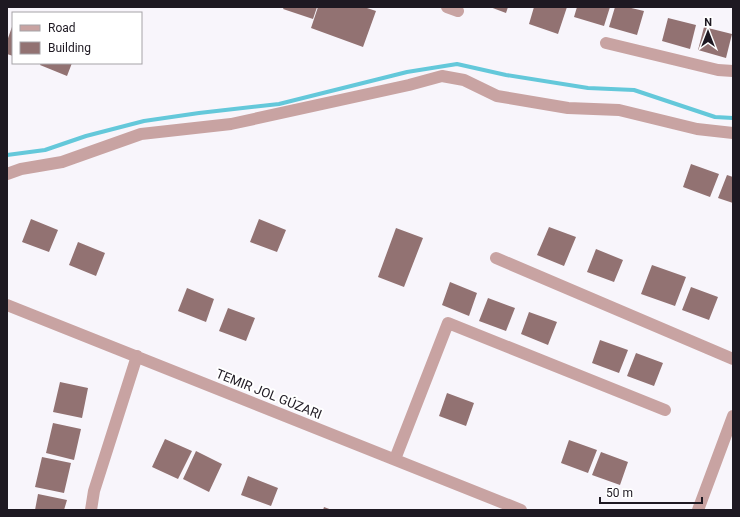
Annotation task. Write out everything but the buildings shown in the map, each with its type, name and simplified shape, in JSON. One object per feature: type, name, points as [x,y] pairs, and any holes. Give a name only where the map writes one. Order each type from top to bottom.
[{"type":"street","points":[[606,43],[718,70],[733,71]]},
{"type":"street","points":[[7,174],[21,169],[62,162],[141,134],[231,124],[409,85],[442,76],[464,80],[497,96],[568,108],[618,110],[697,129],[733,133]]},
{"type":"street","points":[[496,258],[733,359]]},
{"type":"street","points":[[7,305],[521,510]]},
{"type":"street","points":[[394,459],[448,323],[665,410]]},
{"type":"street","points":[[91,510],[94,491],[137,356]]},
{"type":"street","points":[[698,510],[733,416]]},
{"type":"waterway","points":[[7,155],[45,150],[86,136],[144,121],[279,104],[407,72],[457,64],[506,75],[588,88],[634,90],[715,117],[733,118]]}]
